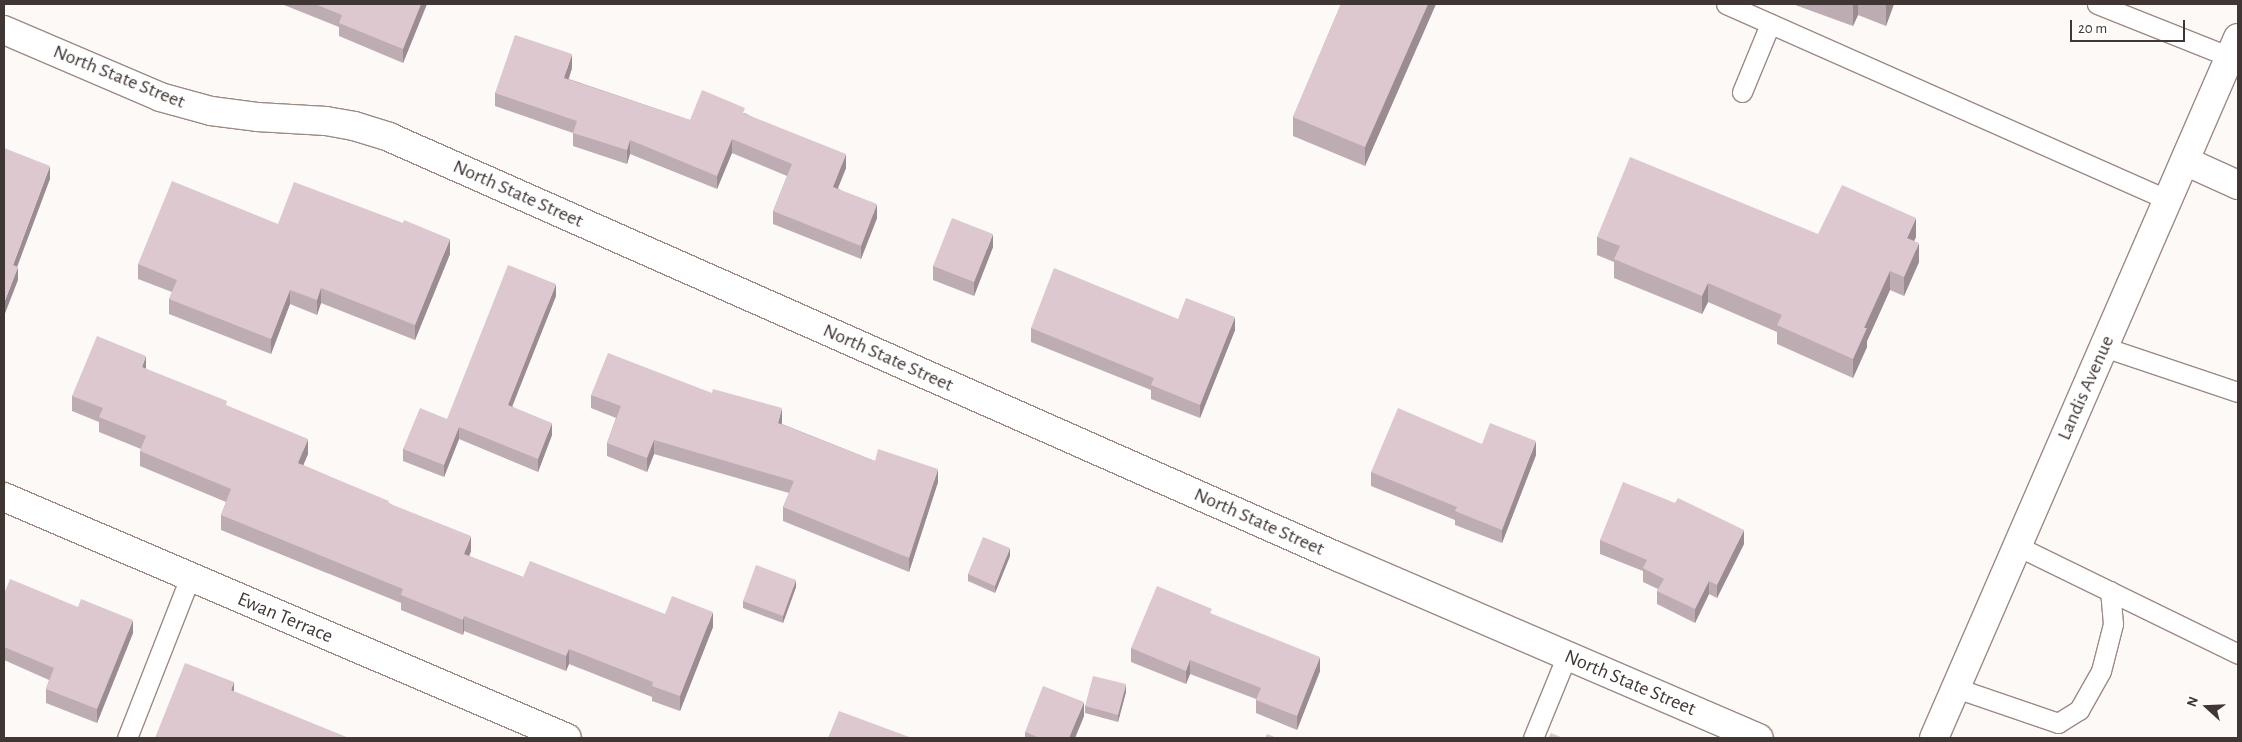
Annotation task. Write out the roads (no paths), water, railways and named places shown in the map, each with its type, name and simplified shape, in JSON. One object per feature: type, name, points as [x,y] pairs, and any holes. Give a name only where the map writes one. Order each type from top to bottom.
[{"type":"street","name":"North State Street","points":[[4,30],[160,97],[211,111],[256,117],[326,121],[354,126],[389,138],[1320,549],[1758,738]]},
{"type":"street","name":"Landis Avenue","points":[[1934,738],[2234,47]]},
{"type":"street","points":[[2184,161],[2238,185]]},
{"type":"street","name":"Ewan Terrace","points":[[4,497],[567,738]]},
{"type":"lane","points":[[1726,4],[2168,200]]},
{"type":"lane","points":[[2097,4],[2234,47]]},
{"type":"lane","points":[[1742,92],[1770,24]]},
{"type":"lane","points":[[2104,347],[2238,392]]},
{"type":"lane","points":[[2017,546],[2238,654]]},
{"type":"lane","points":[[127,738],[190,577]]},
{"type":"lane","points":[[1956,688],[2058,724],[2079,710],[2101,671],[2113,624],[2110,591]]},
{"type":"lane","points":[[1533,738],[1567,655]]}]
